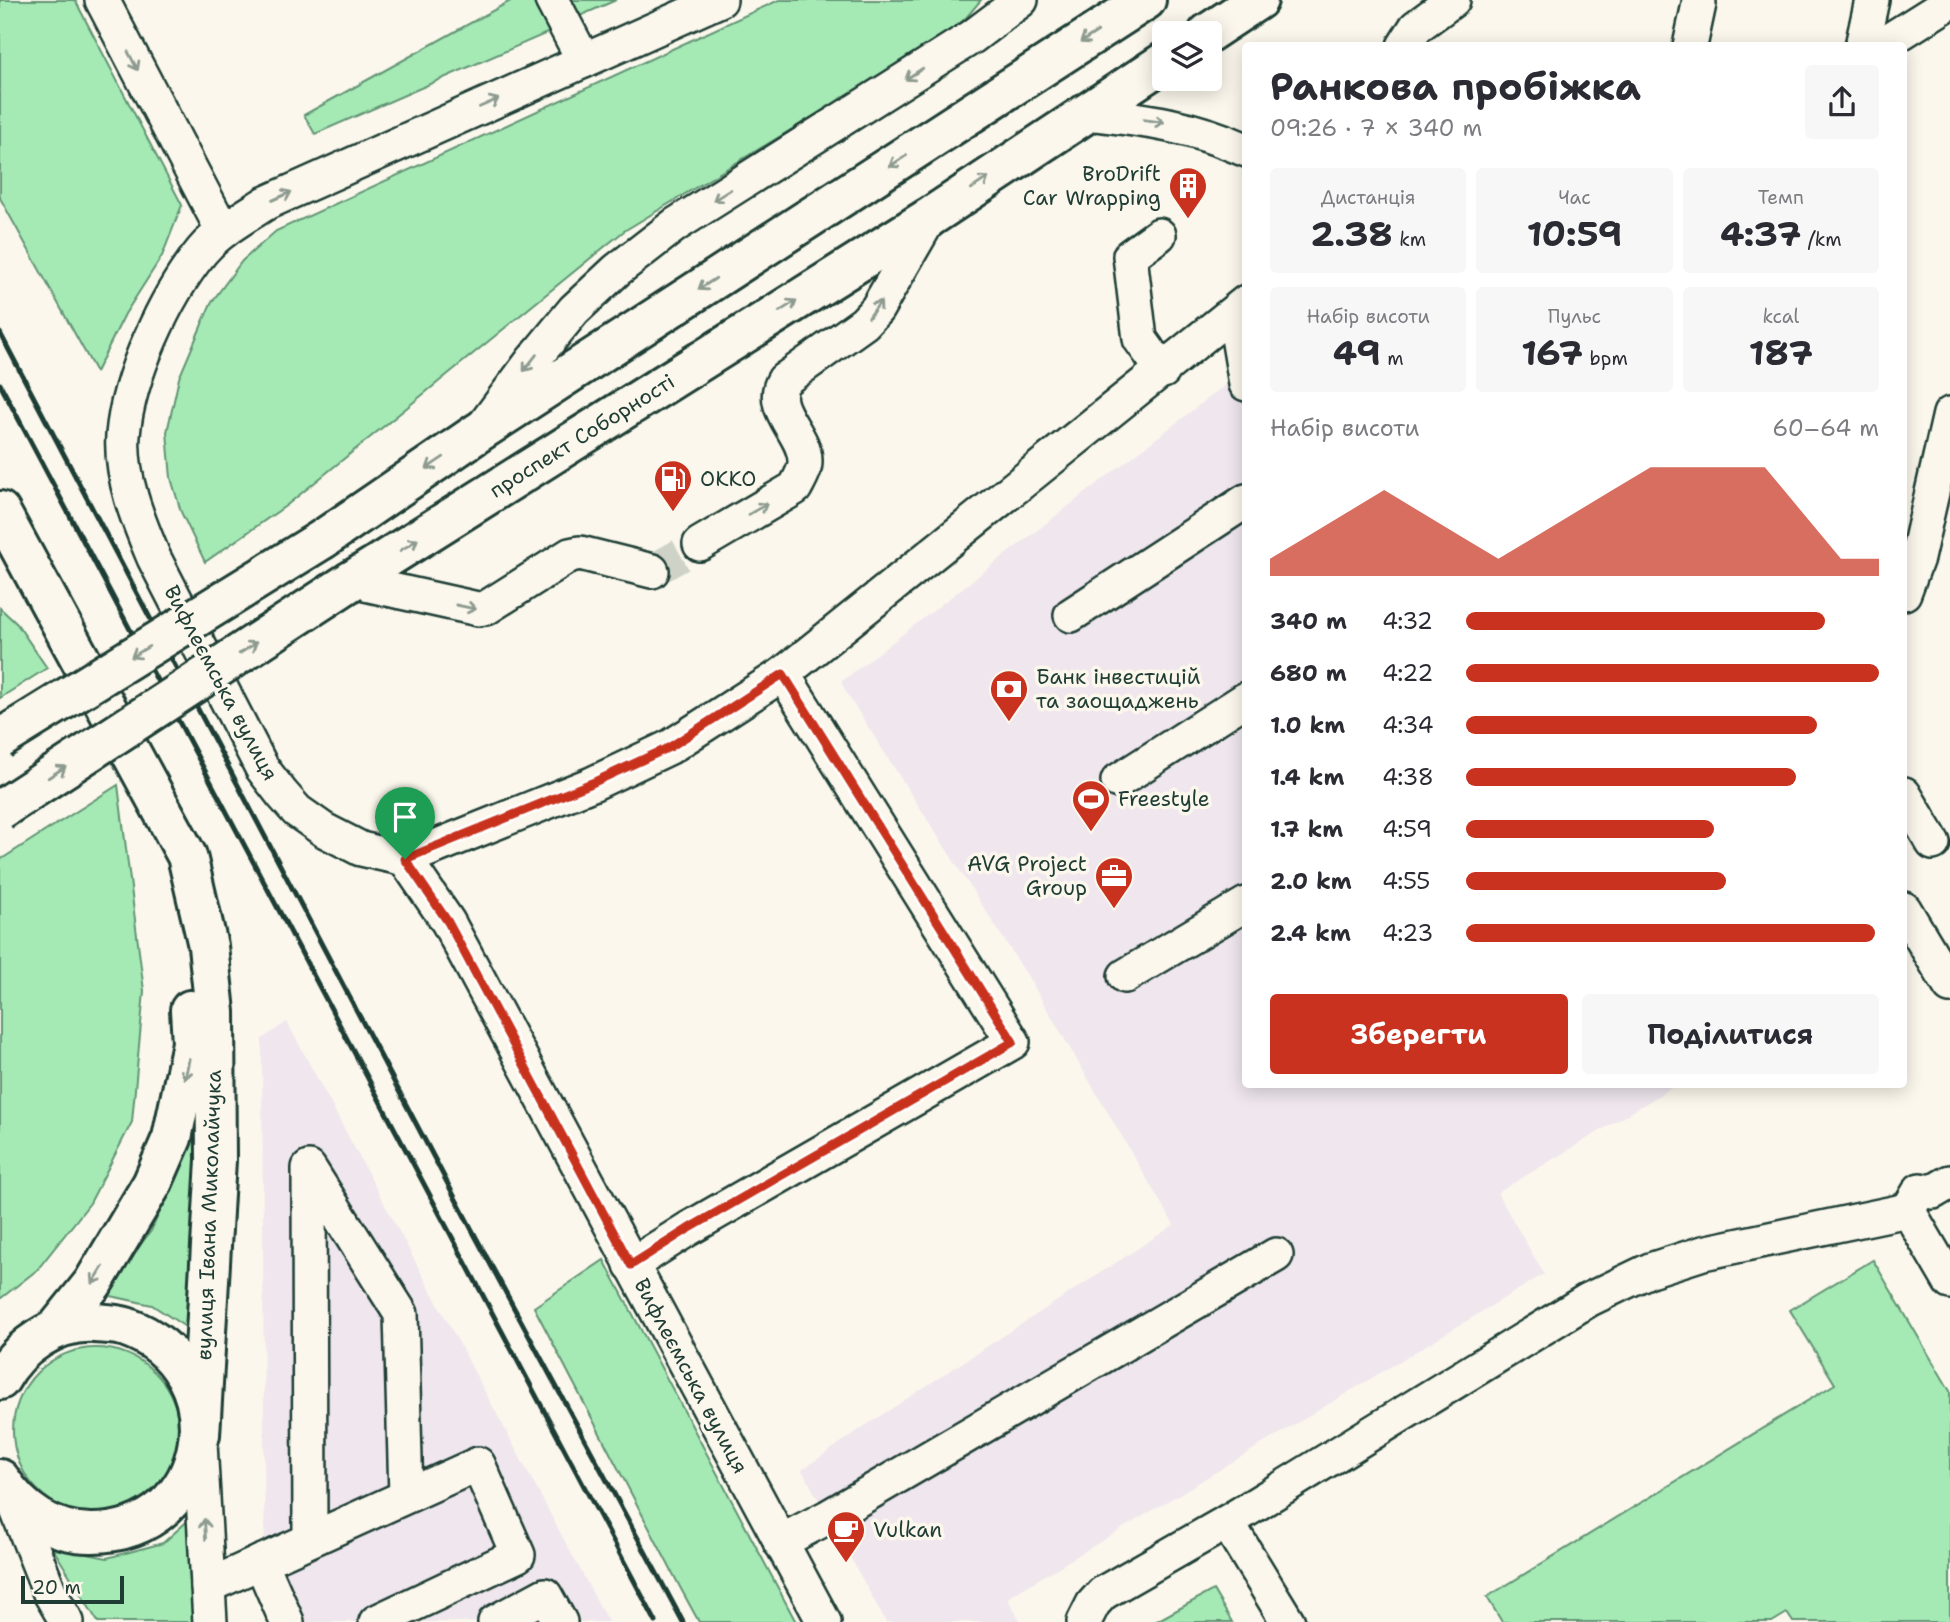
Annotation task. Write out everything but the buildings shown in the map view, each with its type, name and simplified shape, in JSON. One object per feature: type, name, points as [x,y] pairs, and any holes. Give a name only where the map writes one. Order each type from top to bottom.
[{"type":"main road","points":[[0,739],[323,539],[479,432],[1146,0]]},
{"type":"main road","points":[[1222,24],[1258,0]]},
{"type":"main road","name":"проспект Соборності","points":[[0,810],[351,581],[929,217],[1152,70]]},
{"type":"main road","points":[[0,511],[159,808]]},
{"type":"main road","points":[[0,563],[53,607]]},
{"type":"main road","name":"вулиця Івана Миколайчука","points":[[56,1329],[93,1283],[152,1184],[172,1138],[192,1043],[188,959],[159,808]]},
{"type":"main road","name":"вулиця Івана Миколайчука","points":[[159,808],[187,856],[208,946],[215,1013],[216,1160],[200,1435]]},
{"type":"main road","points":[[3,1372],[29,1344],[56,1329],[91,1322],[126,1327],[157,1343],[182,1368],[196,1400],[200,1435],[192,1469],[174,1498],[146,1522],[111,1534],[74,1533],[40,1521],[6,1488]]},
{"type":"street","points":[[102,0],[223,231]]},
{"type":"street","points":[[552,0],[583,61]]},
{"type":"street","name":"Вифлеємська вулиця","points":[[720,0],[265,203],[223,231],[203,250],[183,278],[155,328],[133,385],[123,436],[127,482],[154,558],[269,777],[297,811],[324,830],[361,849],[405,859],[448,922],[824,1622]]},
{"type":"street","points":[[972,37],[999,0]]},
{"type":"street","points":[[479,432],[532,360],[574,310],[617,270],[675,225],[972,37],[1021,0]]},
{"type":"street","points":[[1407,42],[1416,27],[1453,0]]},
{"type":"street","points":[[1863,42],[1872,0]]},
{"type":"street","points":[[1886,42],[1950,2]]},
{"type":"street","points":[[1691,42],[1699,4]]},
{"type":"street","points":[[1086,113],[1162,122],[1242,148]]},
{"type":"street","points":[[700,544],[795,488],[806,463],[803,449],[780,404],[779,388],[784,380],[864,323],[877,309],[929,217]]},
{"type":"street","points":[[1159,235],[1130,256],[1140,339],[1163,371]]},
{"type":"street","points":[[405,859],[592,783],[670,747],[783,674],[1240,308]]},
{"type":"street","points":[[1240,308],[1242,333]]},
{"type":"street","points":[[1907,585],[1917,558],[1950,414]]},
{"type":"street","points":[[1071,615],[1242,504]]},
{"type":"street","points":[[351,581],[478,609],[486,608],[570,555],[580,553],[652,571]]},
{"type":"street","points":[[631,1265],[688,1229],[1013,1042],[783,674]]},
{"type":"street","points":[[1118,781],[1242,702]]},
{"type":"street","points":[[1907,799],[1933,843]]},
{"type":"street","points":[[1125,976],[1242,906]]},
{"type":"street","points":[[1907,914],[1950,986]]},
{"type":"street","points":[[1950,1161],[1924,1178],[1950,1282]]},
{"type":"street","points":[[310,1539],[309,1168],[401,1314],[406,1496]]},
{"type":"street","points":[[1084,1622],[1093,1604],[1103,1593],[1227,1522],[1588,1300],[1650,1270],[1703,1252],[1926,1194]]},
{"type":"street","points":[[780,1542],[828,1517],[1276,1255]]},
{"type":"street","points":[[200,1435],[210,1622]]},
{"type":"street","points":[[208,1586],[478,1464],[519,1555],[376,1622]]},
{"type":"street","points":[[6,1488],[50,1593],[66,1622]]},
{"type":"street","points":[[1227,1522],[1288,1622]]},
{"type":"street","points":[[261,1562],[287,1622]]},
{"type":"street","points":[[495,1622],[544,1595],[560,1622]]},
{"type":"shaded area","points":[[1242,372],[1242,1088],[1671,1088],[1497,1193],[1544,1274],[1007,1598],[1021,1622],[886,1622],[802,1470],[1174,1225],[1030,980],[841,682]]},
{"type":"shaded area","points":[[287,1022],[608,1622],[265,1622],[262,1039]]},
{"type":"green space","points":[[0,0],[75,0],[182,205],[162,256],[125,314],[96,372],[0,198]]},
{"type":"green space","points":[[512,0],[537,0],[554,30],[315,134],[304,115]]},
{"type":"green space","points":[[563,0],[616,0],[573,19]]},
{"type":"green space","points":[[779,0],[981,0],[965,19],[939,40],[624,231],[287,505],[205,562],[181,512],[171,478],[167,432],[179,378],[211,303],[242,261],[276,231]]},
{"type":"green space","points":[[0,608],[17,624],[47,668],[0,698]]},
{"type":"green space","points":[[118,785],[144,991],[132,1122],[90,1203],[37,1270],[0,1299],[0,860]]},
{"type":"green space","points":[[197,1132],[193,1332],[152,1305],[102,1294],[151,1231]]},
{"type":"green space","points":[[604,1260],[796,1622],[699,1622],[681,1589],[534,1307]]},
{"type":"green space","points":[[1873,1260],[1950,1391],[1950,1622],[1793,1622],[1787,1613],[1772,1622],[1502,1622],[1487,1597],[1835,1384],[1790,1310]]},
{"type":"green space","points":[[96,1348],[128,1354],[155,1372],[173,1399],[179,1431],[173,1463],[155,1490],[128,1508],[96,1514],[64,1508],[37,1490],[19,1463],[13,1431],[19,1399],[37,1372],[64,1354]]},
{"type":"green space","points":[[193,1516],[198,1622],[98,1622],[52,1547],[107,1558],[163,1543]]},
{"type":"green space","points":[[1213,1590],[1232,1622],[1155,1622]]},
{"type":"tunnel","points":[[652,571],[700,544]]},
{"type":"railway","points":[[0,333],[471,1228],[683,1622]]},
{"type":"railway","points":[[0,384],[656,1622]]},
{"type":"place","name":"BroDrift Car Wrapping","points":[[1188,220]]},
{"type":"place","name":"ОККО","points":[[673,513]]},
{"type":"place","name":"Банк інвестицій та заощаджень","points":[[1009,723]]},
{"type":"place","name":"Freestyle","points":[[1091,833]]},
{"type":"place","name":"AVG Project Group","points":[[1114,910]]},
{"type":"place","name":"Vulkan","points":[[846,1564]]},
{"type":"route","points":[[783,674],[1013,1042],[688,1229],[631,1265],[448,922],[405,859],[592,783],[670,747],[783,674]]}]
